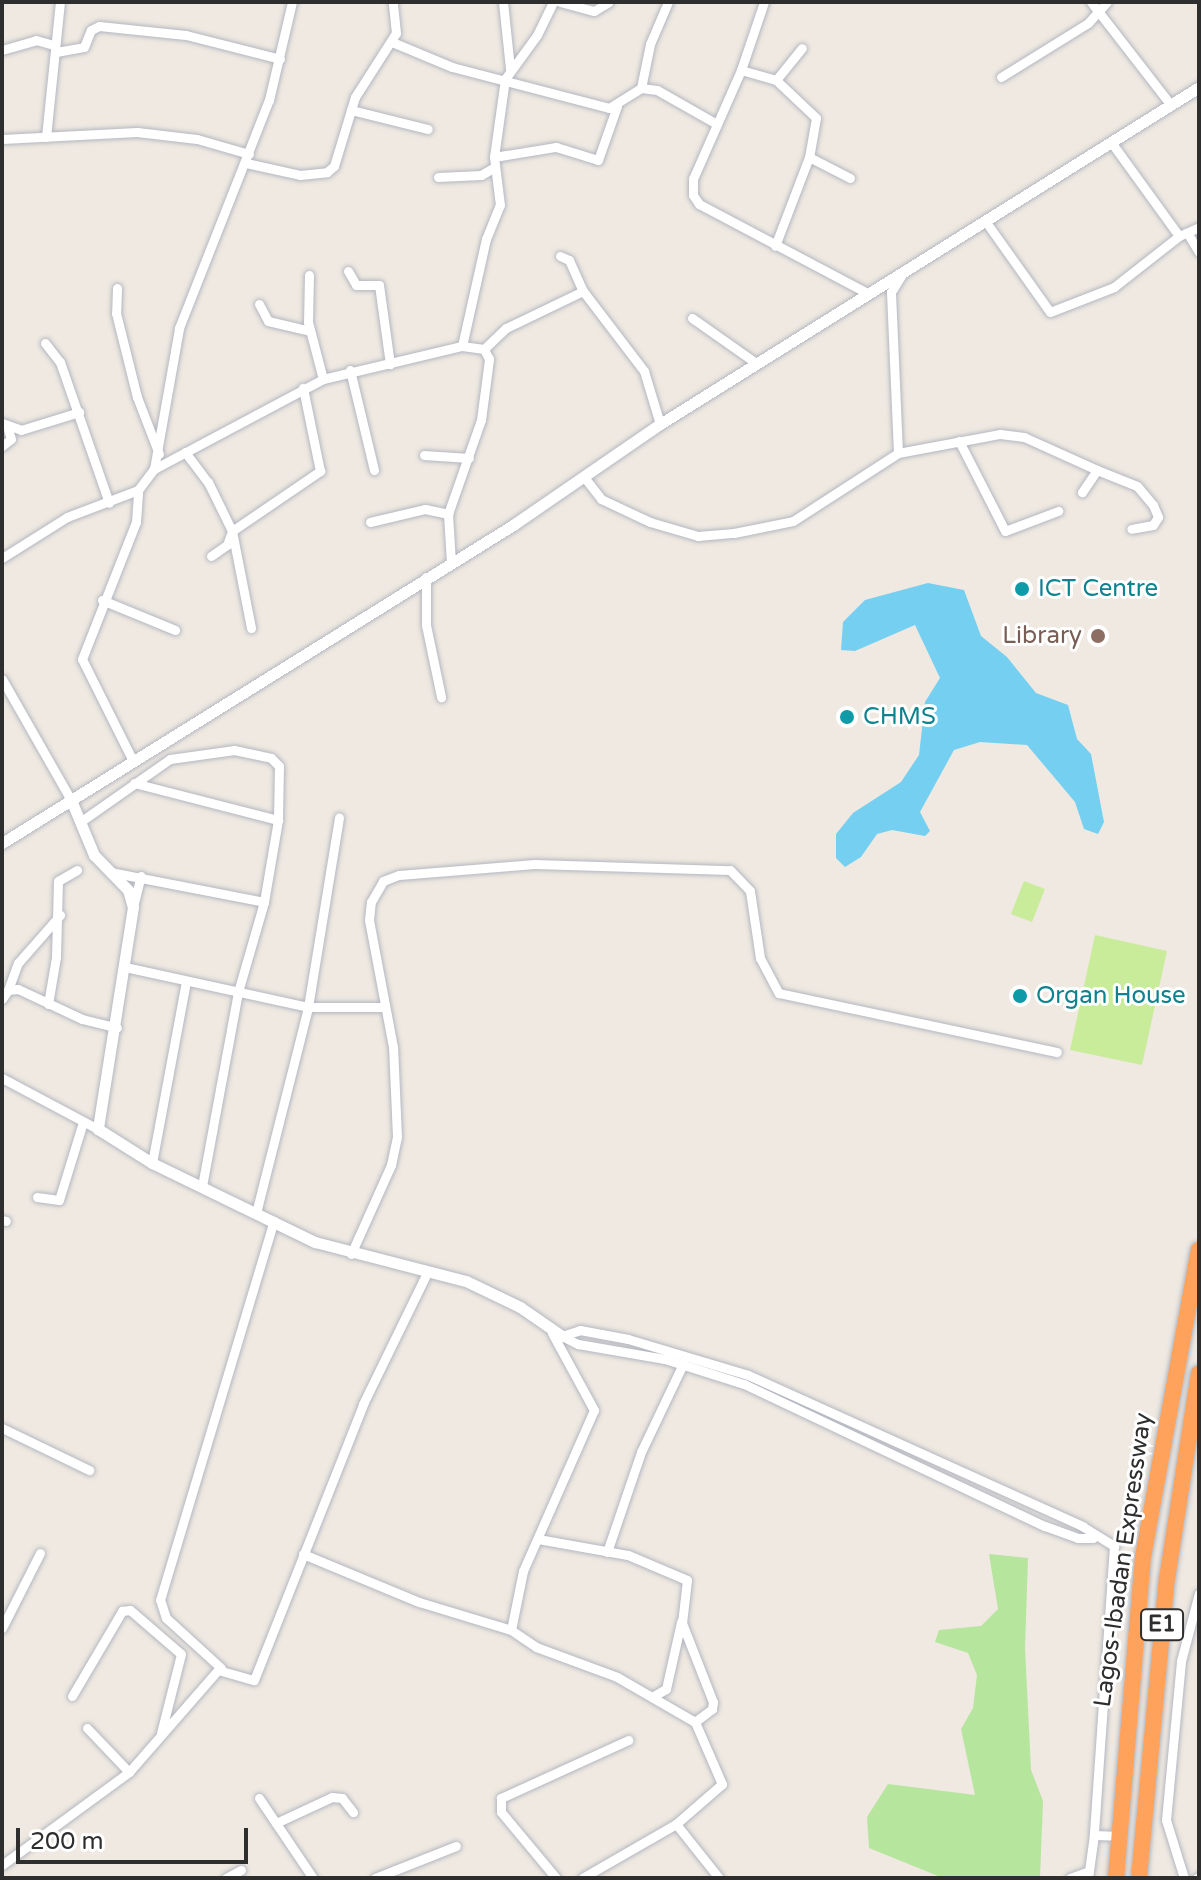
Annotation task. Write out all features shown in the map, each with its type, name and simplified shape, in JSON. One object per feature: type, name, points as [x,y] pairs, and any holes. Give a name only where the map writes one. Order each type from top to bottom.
[{"type":"highway","name":"Lagos-Ibadan Expressway","points":[[1116,1878],[1143,1557],[1199,1250]]},
{"type":"highway","name":"Lagos-Ibadan Expressway","points":[[1139,1878],[1167,1579],[1199,1373]]},
{"type":"street","points":[[46,137],[60,2]]},
{"type":"street","points":[[2,558],[67,517],[138,490],[154,469],[179,328],[247,159],[280,59],[292,2]]},
{"type":"street","points":[[2,139],[170,135],[247,159],[279,173],[327,172],[342,149],[351,110],[392,42],[393,2]]},
{"type":"street","points":[[503,2],[510,69]]},
{"type":"street","points":[[462,346],[486,239],[500,205],[493,168],[505,79],[537,35],[553,2]]},
{"type":"street","points":[[560,2],[594,11],[609,2]]},
{"type":"street","points":[[644,88],[642,73],[668,2]]},
{"type":"street","points":[[764,2],[741,70],[715,123],[693,179],[693,195],[699,204],[775,246],[828,268],[869,294]]},
{"type":"street","points":[[1091,2],[1171,105]]},
{"type":"street","points":[[1001,77],[1100,13],[1107,2]]},
{"type":"street","points":[[2,50],[36,40],[55,48],[84,47],[91,30],[99,26],[186,35],[280,59]]},
{"type":"street","points":[[392,42],[410,53],[590,107],[617,106],[644,88]]},
{"type":"street","points":[[776,80],[802,48]]},
{"type":"street","points":[[741,70],[776,80],[816,118],[809,157],[775,246]]},
{"type":"street","points":[[2,843],[451,563],[756,363],[1199,87]]},
{"type":"street","points":[[644,88],[715,123]]},
{"type":"street","points":[[494,157],[556,147],[598,160],[617,106]]},
{"type":"street","points":[[351,110],[428,129]]},
{"type":"street","points":[[1111,142],[1199,252]]},
{"type":"street","points":[[809,157],[850,178]]},
{"type":"street","points":[[438,177],[481,175],[493,168]]},
{"type":"street","points":[[986,222],[1050,312],[1114,287],[1199,227]]},
{"type":"street","points":[[560,256],[569,260],[583,291],[644,371],[660,424]]},
{"type":"street","points":[[348,271],[356,285],[379,285],[390,364]]},
{"type":"street","points":[[898,453],[891,292],[904,273]]},
{"type":"street","points":[[309,275],[310,331],[323,379]]},
{"type":"street","points":[[117,288],[116,313],[137,397],[159,454]]},
{"type":"street","points":[[484,349],[506,328],[583,291]]},
{"type":"street","points":[[259,304],[268,321],[310,331]]},
{"type":"street","points":[[692,318],[756,363]]},
{"type":"street","points":[[45,343],[60,362],[109,503]]},
{"type":"street","points":[[154,469],[323,379],[350,370],[390,364],[462,346],[484,349]]},
{"type":"street","points":[[451,563],[448,514],[469,458],[487,383],[484,349]]},
{"type":"street","points":[[350,370],[374,470]]},
{"type":"street","points":[[211,556],[227,545],[232,531],[320,471],[303,388]]},
{"type":"street","points":[[2,446],[11,439],[5,426],[31,428],[79,412]]},
{"type":"street","points":[[584,477],[601,499],[650,522],[698,536],[734,533],[793,521],[898,453],[1000,434],[1024,437],[1137,486],[1153,505],[1158,517],[1153,525],[1131,529]]},
{"type":"street","points":[[959,441],[1005,531],[1058,511]]},
{"type":"street","points":[[185,452],[208,482],[232,531],[251,628]]},
{"type":"street","points":[[424,455],[469,458]]},
{"type":"street","points":[[1082,492],[1097,470]]},
{"type":"street","points":[[133,761],[82,661],[102,600],[136,522],[138,490]]},
{"type":"street","points":[[370,522],[425,509],[448,514]]},
{"type":"street","points":[[426,577],[426,625],[441,697]]},
{"type":"street","points":[[102,600],[175,630]]},
{"type":"street","points":[[2,679],[71,800],[107,872],[128,890],[133,907]]},
{"type":"street","points":[[80,822],[170,759],[234,750],[254,753],[279,766],[278,820],[264,902],[238,992],[202,1186]]},
{"type":"street","points":[[134,783],[278,820]]},
{"type":"street","points":[[256,1213],[308,1007],[339,818]]},
{"type":"street","points":[[351,1254],[391,1165],[397,1137],[393,1047],[369,920],[371,902],[383,881],[535,864],[730,870],[750,891],[760,958],[779,993],[1057,1052]]},
{"type":"street","points":[[48,1004],[60,915],[58,881],[77,870]]},
{"type":"street","points":[[107,872],[141,876],[264,902]]},
{"type":"street","points":[[98,1129],[117,1028],[133,907],[141,876]]},
{"type":"street","points":[[5,994],[18,963],[60,915]]},
{"type":"street","points":[[125,967],[308,1007],[385,1007]]},
{"type":"street","points":[[152,1163],[186,981]]},
{"type":"street","points":[[5,994],[18,989],[48,1004],[117,1028]]},
{"type":"street","points":[[2,1078],[98,1129],[152,1163],[351,1254],[428,1271],[495,1293],[578,1344],[683,1364],[744,1384],[1045,1526],[1114,1546],[1089,1874],[1070,1878]]},
{"type":"street","points":[[37,1197],[59,1200],[83,1122]]},
{"type":"street","points":[[274,1221],[160,1600],[166,1618],[221,1668],[254,1680],[363,1404],[428,1271]]},
{"type":"street","points":[[556,1333],[580,1330],[667,1347],[748,1375],[1082,1526],[1093,1538]]},
{"type":"street","points":[[511,1630],[523,1571],[594,1410],[556,1333]]},
{"type":"street","points":[[607,1552],[641,1452],[683,1364]]},
{"type":"street","points":[[2,1428],[89,1470]]},
{"type":"street","points":[[538,1539],[607,1552],[682,1576],[687,1585],[666,1689],[652,1697]]},
{"type":"street","points":[[2,1628],[40,1553]]},
{"type":"street","points":[[303,1554],[419,1602],[511,1630],[536,1647],[592,1665],[695,1722],[722,1784],[676,1824],[582,1878]]},
{"type":"street","points":[[1184,1878],[1166,1820],[1181,1661],[1199,1593]]},
{"type":"street","points":[[72,1696],[122,1611],[130,1610],[181,1654],[161,1733]]},
{"type":"street","points":[[681,1620],[713,1702],[706,1716],[695,1722]]},
{"type":"street","points":[[2,1865],[129,1772],[221,1668]]},
{"type":"street","points":[[87,1728],[129,1772]]},
{"type":"street","points":[[556,1878],[501,1812],[501,1798],[628,1740]]},
{"type":"street","points":[[276,1823],[332,1797],[342,1798],[353,1812]]},
{"type":"street","points":[[259,1798],[313,1878]]},
{"type":"street","points":[[676,1824],[719,1878]]},
{"type":"street","points":[[1094,1835],[1119,1836]]},
{"type":"street","points":[[375,1878],[456,1846]]},
{"type":"street","points":[[226,1878],[241,1870]]},
{"type":"green space","points":[[1024,881],[1045,889],[1032,922],[1011,914]]},
{"type":"green space","points":[[1095,935],[1167,951],[1142,1065],[1070,1050]]},
{"type":"green space","points":[[989,1554],[1028,1558],[1025,1648],[1031,1770],[1043,1801],[1040,1878],[943,1878],[869,1848],[867,1817],[888,1784],[975,1795],[961,1729],[973,1708],[977,1675],[968,1653],[935,1642],[939,1630],[981,1626],[998,1609]]},
{"type":"water","points":[[928,583],[964,590],[981,636],[1007,657],[1036,693],[1068,705],[1077,739],[1091,754],[1104,822],[1098,834],[1084,829],[1075,802],[1027,745],[980,742],[954,750],[920,812],[930,831],[925,836],[892,830],[877,834],[861,857],[845,867],[836,858],[836,834],[853,813],[901,782],[919,755],[925,702],[940,678],[915,625],[855,651],[841,650],[843,622],[865,600]]},
{"type":"place","name":"ICT Centre","points":[[1022,589]]},
{"type":"place","name":"Library","points":[[1098,636]]},
{"type":"place","name":"CHMS","points":[[847,717]]},
{"type":"place","name":"Organ House","points":[[1020,996]]}]
